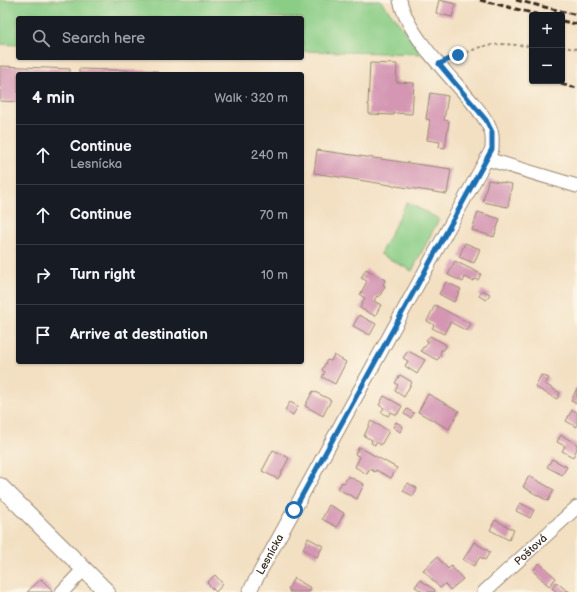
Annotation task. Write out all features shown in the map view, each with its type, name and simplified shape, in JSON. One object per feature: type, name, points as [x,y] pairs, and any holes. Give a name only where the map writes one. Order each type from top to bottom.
[{"type":"street","name":"Lesnícka","points":[[249,592],[492,149],[492,132],[486,120],[439,64],[413,29],[406,17],[400,0]]},
{"type":"street","points":[[487,159],[577,186]]},
{"type":"street","points":[[0,486],[107,592]]},
{"type":"street","name":"Poštová","points":[[484,592],[577,507]]},
{"type":"street","points":[[62,592],[84,569]]},
{"type":"path","points":[[439,64],[467,51],[483,46],[504,44],[529,46]]},
{"type":"path","points":[[565,47],[577,49]]},
{"type":"green space","points":[[0,0],[380,0],[424,54],[304,51],[304,16],[16,16],[16,45],[0,44]]},
{"type":"green space","points":[[407,202],[439,219],[412,271],[380,254]]},
{"type":"building","points":[[439,0],[456,4],[452,17],[436,13]]},
{"type":"building","points":[[370,63],[397,64],[396,82],[414,83],[412,114],[369,114]]},
{"type":"building","points":[[0,66],[70,69],[70,72],[16,72],[16,102],[0,101]]},
{"type":"building","points":[[79,69],[157,71],[157,72],[79,72]]},
{"type":"building","points":[[430,93],[448,96],[444,120],[449,121],[445,148],[439,147],[440,142],[427,140],[430,120],[426,119]]},
{"type":"building","points":[[317,150],[451,169],[447,194],[314,173]]},
{"type":"building","points":[[488,180],[512,184],[508,207],[483,202]]},
{"type":"building","points":[[478,212],[500,219],[494,237],[472,230]]},
{"type":"building","points":[[465,243],[480,249],[474,263],[459,257]]},
{"type":"building","points":[[455,261],[481,274],[478,280],[474,279],[473,281],[465,277],[463,282],[448,275]]},
{"type":"building","points":[[366,269],[385,280],[383,285],[385,286],[379,297],[377,296],[374,301],[381,305],[375,316],[360,308],[365,298],[360,295],[367,281],[361,278]]},
{"type":"building","points":[[446,282],[461,289],[454,302],[439,294]]},
{"type":"building","points":[[482,290],[490,294],[486,300],[479,296]]},
{"type":"building","points":[[435,305],[471,324],[467,331],[450,322],[444,334],[432,328],[434,325],[427,321]]},
{"type":"building","points":[[359,315],[376,324],[370,335],[353,326]]},
{"type":"building","points":[[430,336],[446,346],[444,350],[441,350],[441,356],[437,360],[421,351],[428,342],[426,340]]},
{"type":"building","points":[[408,351],[425,360],[417,374],[405,366],[408,361],[403,358]]},
{"type":"building","points":[[334,355],[346,362],[335,384],[322,377],[325,372],[322,370],[327,360],[331,361]]},
{"type":"building","points":[[400,375],[412,382],[404,397],[395,391],[398,385],[395,383]]},
{"type":"building","points":[[541,375],[549,378],[545,384],[560,393],[557,399],[535,387]]},
{"type":"building","points":[[577,388],[577,404],[571,401]]},
{"type":"building","points":[[313,391],[331,400],[323,416],[305,406]]},
{"type":"building","points":[[428,394],[459,411],[449,429],[418,412]]},
{"type":"building","points":[[384,396],[402,406],[397,415],[391,412],[388,416],[381,412],[384,408],[379,405]]},
{"type":"building","points":[[290,402],[298,406],[293,415],[285,410]]},
{"type":"building","points":[[407,409],[414,413],[411,418],[404,414]]},
{"type":"building","points":[[572,410],[577,412],[577,427],[566,421]]},
{"type":"building","points":[[371,421],[389,431],[381,445],[376,442],[375,445],[371,443],[372,440],[364,436]]},
{"type":"building","points":[[396,422],[403,426],[400,432],[393,427]]},
{"type":"building","points":[[561,435],[577,444],[577,449],[573,457],[562,451],[565,446],[557,442]]},
{"type":"building","points":[[359,447],[397,468],[391,478],[376,470],[375,472],[370,469],[367,474],[355,467],[360,457],[355,454]]},
{"type":"building","points":[[273,450],[289,458],[278,479],[262,471]]},
{"type":"building","points":[[552,459],[567,467],[562,475],[547,467]]},
{"type":"building","points":[[348,476],[364,484],[357,499],[338,489]]},
{"type":"building","points":[[529,476],[554,490],[548,501],[523,487]]},
{"type":"building","points":[[408,483],[417,488],[413,496],[403,491]]},
{"type":"building","points":[[520,503],[534,510],[530,518],[516,511]]},
{"type":"building","points":[[329,505],[344,513],[337,527],[322,519]]},
{"type":"building","points":[[495,520],[514,530],[509,540],[490,530]]},
{"type":"building","points":[[308,538],[323,546],[317,557],[303,549]]},
{"type":"building","points":[[474,542],[490,552],[485,560],[480,557],[474,566],[463,560]]},
{"type":"building","points":[[437,557],[448,569],[451,566],[463,579],[450,590],[445,584],[440,588],[423,570]]},
{"type":"building","points":[[539,563],[556,578],[549,586],[533,571]]},
{"type":"building","points":[[215,575],[223,584],[216,592],[207,583]]},
{"type":"building","points":[[294,578],[311,588],[309,592],[289,592],[290,590],[288,589]]},
{"type":"building","points":[[41,579],[53,591],[52,592],[27,592]]},
{"type":"building","points":[[420,580],[435,590],[434,592],[423,592],[415,587]]},
{"type":"building","points":[[556,582],[570,592],[557,592],[552,588]]},
{"type":"railway","points":[[480,0],[529,12]]},
{"type":"railway","points":[[516,0],[577,15]]},
{"type":"railway","points":[[565,22],[577,24]]},
{"type":"railway","points":[[561,84],[577,88]]},
{"type":"route","points":[[294,510],[492,149],[492,132],[486,120],[475,105],[439,64],[458,55]]}]
